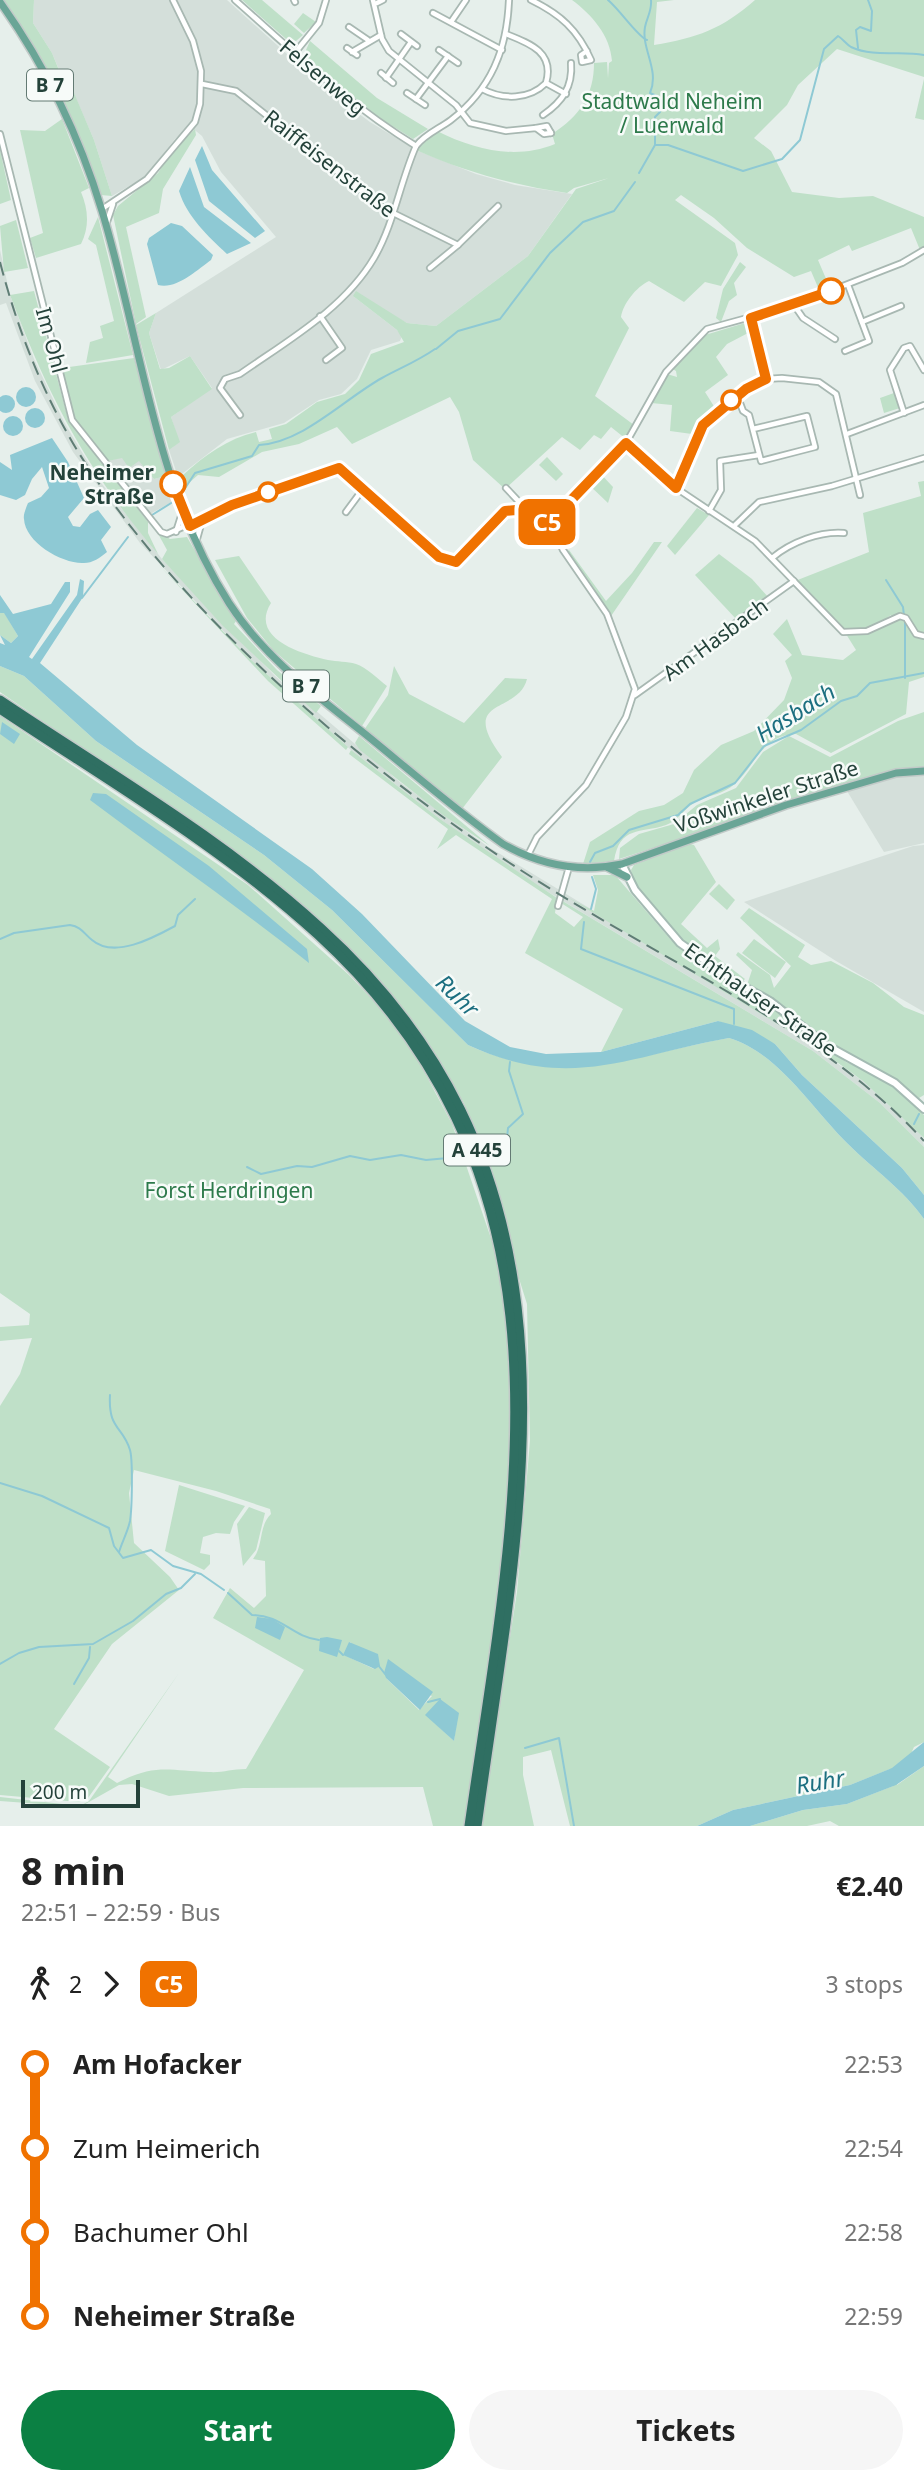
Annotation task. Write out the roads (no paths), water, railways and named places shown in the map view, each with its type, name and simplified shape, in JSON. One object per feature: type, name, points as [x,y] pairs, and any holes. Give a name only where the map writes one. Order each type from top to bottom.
[{"type":"highway","name":"A 445","points":[[0,700],[223,848],[323,930],[377,985],[405,1020],[447,1086],[468,1128],[492,1188],[514,1278],[523,1349],[525,1413],[513,1577],[477,1826]]},
{"type":"highway","name":"A 445","points":[[0,709],[219,854],[319,936],[372,990],[399,1025],[441,1089],[462,1131],[485,1191],[505,1268],[514,1338],[517,1402],[516,1468],[504,1589],[469,1826]]},
{"type":"main road","name":"B 7","points":[[0,2],[44,72],[77,143],[102,210],[162,454],[197,543],[229,603],[276,660],[492,836],[527,856],[569,867],[622,864]]},
{"type":"main road","name":"Voßwinkeler Straße","points":[[622,864],[786,805],[896,772],[924,771]]},
{"type":"main road","name":"Echthauser Straße","points":[[622,864],[627,877],[661,923],[688,950],[770,1001],[834,1050],[895,1083],[923,1104]]},
{"type":"main road","points":[[606,867],[627,877]]},
{"type":"street","points":[[102,210],[147,179],[173,145],[192,128],[200,104],[202,84],[198,57],[173,0]]},
{"type":"street","name":"Felsenweg","points":[[235,0],[373,120],[416,146]]},
{"type":"street","points":[[294,54],[318,23],[326,0]]},
{"type":"street","points":[[383,0],[375,2],[384,45],[398,61],[456,104],[470,123],[506,131],[536,128]]},
{"type":"street","points":[[451,22],[466,0]]},
{"type":"street","points":[[240,415],[220,388],[225,379],[240,374],[320,316],[351,290],[375,258],[416,146],[460,112],[482,89],[502,50],[509,1],[502,0]]},
{"type":"street","points":[[531,0],[571,26],[587,51]]},
{"type":"street","points":[[433,13],[502,50]]},
{"type":"street","points":[[349,27],[368,40]]},
{"type":"street","points":[[401,34],[417,46]]},
{"type":"street","points":[[506,34],[540,50],[548,66],[546,83]]},
{"type":"street","points":[[347,48],[355,53],[368,40],[381,35]]},
{"type":"street","points":[[387,78],[411,42]]},
{"type":"street","points":[[439,50],[458,64]]},
{"type":"street","points":[[416,99],[448,56]]},
{"type":"street","points":[[543,115],[566,94],[571,80],[572,63]]},
{"type":"street","points":[[381,74],[393,83]]},
{"type":"street","points":[[482,89],[508,96],[524,96],[546,83]]},
{"type":"street","points":[[546,83],[566,94]]},
{"type":"street","name":"Raiffeisenstraße","points":[[202,84],[228,87],[247,98],[392,214],[458,245]]},
{"type":"street","points":[[407,93],[425,105]]},
{"type":"street","name":"Im Ohl","points":[[0,134],[72,420],[154,523],[164,533],[176,532]]},
{"type":"street","points":[[106,227],[114,202]]},
{"type":"street","points":[[430,268],[498,206]]},
{"type":"street","points":[[176,532],[232,505],[335,468],[363,489],[439,557],[450,563],[464,556],[505,511],[516,510],[536,520],[550,521],[626,443],[666,372],[705,330],[794,305],[902,263],[924,250]]},
{"type":"street","points":[[845,351],[869,341],[848,285]]},
{"type":"street","points":[[794,305],[803,318],[835,339]]},
{"type":"street","points":[[862,322],[901,306]]},
{"type":"street","points":[[320,316],[342,348],[326,360]]},
{"type":"street","points":[[751,318],[766,379]]},
{"type":"street","points":[[904,413],[890,370],[904,348],[910,346],[924,370]]},
{"type":"street","points":[[676,488],[703,425],[737,395],[766,379],[808,381],[830,387],[840,402],[860,495]]},
{"type":"street","points":[[737,395],[753,429],[759,455],[765,461],[812,450],[815,443],[807,416],[753,429]]},
{"type":"street","points":[[847,434],[924,405]]},
{"type":"street","points":[[626,443],[676,488],[735,526],[772,558],[843,632],[867,631],[900,616],[906,618],[916,634],[924,636]]},
{"type":"street","points":[[709,511],[721,490],[720,461],[759,455]]},
{"type":"street","points":[[735,526],[759,502],[924,458]]},
{"type":"street","points":[[506,488],[536,520]]},
{"type":"street","points":[[346,512],[363,489]]},
{"type":"street","points":[[176,532],[182,508]]},
{"type":"street","points":[[197,543],[202,520]]},
{"type":"street","name":"Am Hasbach","points":[[527,856],[537,837],[586,785],[626,717],[635,695],[635,684],[607,614],[563,550],[550,521]]},
{"type":"street","points":[[772,558],[795,542],[834,532],[844,533]]},
{"type":"street","name":"Am Hasbach","points":[[635,695],[794,581]]},
{"type":"street","points":[[558,906],[569,867]]},
{"type":"water","points":[[202,146],[212,170],[265,231],[255,238],[209,201],[195,160]]},
{"type":"water","points":[[190,167],[204,207],[251,243],[227,254],[199,226],[179,191]]},
{"type":"water","points":[[171,223],[182,226],[213,255],[211,260],[186,278],[172,285],[158,285],[147,244],[149,238]]},
{"type":"water","points":[[26,387],[33,390],[36,397],[33,404],[26,407],[19,404],[16,397],[19,390]]},
{"type":"water","points":[[3,396],[9,396],[14,401],[14,407],[9,412],[-1,408],[-1,400]]},
{"type":"water","points":[[35,408],[42,411],[45,418],[42,425],[35,428],[28,425],[25,418],[28,411]]},
{"type":"water","points":[[13,416],[20,419],[23,426],[20,433],[13,436],[6,433],[3,426],[6,419]]},
{"type":"water","points":[[52,438],[68,462],[84,498],[68,517],[73,526],[80,527],[90,514],[98,510],[111,527],[101,540],[107,552],[92,562],[74,562],[55,555],[37,543],[26,527],[24,516],[28,503],[41,497],[49,488],[42,467],[32,479],[25,495],[16,500],[0,495],[0,462],[12,470],[10,455]]},
{"type":"water","points":[[80,579],[84,581],[83,597],[40,663],[137,745],[312,869],[362,914],[465,1021],[510,1047],[546,1054],[601,1052],[718,1021],[752,1030],[775,1044],[802,1075],[902,1168],[924,1195],[924,1219],[898,1189],[848,1144],[779,1069],[747,1045],[729,1038],[629,1061],[569,1068],[538,1066],[504,1059],[468,1045],[332,910],[264,855],[96,741],[24,676],[0,666],[0,643],[5,645],[0,635],[11,643],[18,636],[4,613],[0,613],[0,595],[13,614],[51,604],[65,582],[70,582],[70,592],[29,657],[32,659],[77,595]]},
{"type":"water","points":[[2,722],[20,734],[14,744],[0,734]]},
{"type":"water","points":[[93,793],[106,794],[209,866],[307,949],[309,963],[90,800]]},
{"type":"water","points":[[257,1617],[272,1619],[285,1627],[280,1640],[255,1628]]},
{"type":"water","points":[[320,1638],[342,1640],[337,1657],[319,1651]]},
{"type":"water","points":[[349,1642],[378,1654],[380,1666],[375,1669],[343,1655]]},
{"type":"water","points":[[388,1659],[433,1692],[420,1710],[386,1678],[384,1673]]},
{"type":"water","points":[[440,1699],[459,1713],[454,1741],[425,1715]]},
{"type":"water","points":[[924,1742],[924,1766],[896,1785],[847,1804],[803,1810],[750,1826],[697,1826],[733,1810],[850,1785],[892,1768]]},
{"type":"waterway","points":[[608,0],[647,40]]},
{"type":"waterway","points":[[651,0],[644,35],[653,76],[650,93],[659,97],[659,103],[653,106],[660,112],[655,117],[655,145]]},
{"type":"waterway","points":[[858,48],[856,30],[860,27],[871,31],[872,11],[868,0]]},
{"type":"waterway","points":[[639,173],[655,145],[668,145],[743,171],[782,159],[800,140],[824,49],[838,36],[851,47],[860,50],[924,55]]},
{"type":"waterway","points":[[436,349],[458,331],[500,319],[550,253],[583,222],[614,211],[635,182]]},
{"type":"waterway","points":[[180,496],[195,473],[252,456],[259,445],[276,442],[308,428],[382,378],[435,349]]},
{"type":"waterway","points":[[152,515],[176,500]]},
{"type":"waterway","points":[[82,598],[128,537]]},
{"type":"waterway","points":[[886,580],[903,607],[904,616]]},
{"type":"waterway","points":[[905,621],[905,678]]},
{"type":"waterway","name":"Hasbach","points":[[590,862],[595,853],[613,846],[629,830],[678,815],[690,804],[735,783],[764,746],[801,730],[841,701],[857,696],[870,683],[924,673]]},
{"type":"waterway","name":"Hasbach","points":[[591,909],[596,889],[592,877]]},
{"type":"waterway","points":[[0,939],[14,933],[70,925],[101,945],[111,948],[134,945],[175,926],[178,915],[195,899]]},
{"type":"waterway","name":"Hasbach","points":[[584,922],[581,949],[734,1009],[734,1024]]},
{"type":"waterway","points":[[506,1149],[508,1128],[523,1114],[509,1071],[510,1062]]},
{"type":"waterway","points":[[914,1124],[919,1114]]},
{"type":"waterway","points":[[247,1167],[261,1174],[297,1166],[312,1167],[350,1156],[370,1160],[401,1155],[426,1160],[459,1157]]},
{"type":"waterway","points":[[110,1395],[111,1415],[127,1442],[132,1464],[130,1521],[119,1552]]},
{"type":"waterway","points":[[0,1483],[42,1496],[109,1528],[114,1546],[123,1558],[151,1550],[173,1566],[201,1574],[224,1590]]},
{"type":"waterway","points":[[0,1664],[19,1653],[39,1647],[93,1644],[133,1621],[166,1594],[181,1588],[195,1574]]},
{"type":"waterway","points":[[228,1593],[252,1615],[271,1618],[301,1635],[319,1640]]},
{"type":"waterway","points":[[74,1684],[89,1658],[90,1647]]},
{"type":"waterway","points":[[339,1651],[343,1655]]},
{"type":"waterway","points":[[378,1665],[385,1674]]},
{"type":"waterway","points":[[428,1702],[440,1699]]},
{"type":"waterway","points":[[525,1748],[559,1738],[574,1826]]},
{"type":"railway","points":[[0,262],[32,359],[77,450],[122,516],[176,580],[235,643],[299,703],[436,812],[572,902],[803,1039],[847,1071],[924,1141]]},
{"type":"place","name":"Neheimer Straße","points":[[173,484]]},
{"type":"park label","name":"Stadtwald Neheim / Luerwald","points":[[672,113]]},
{"type":"park label","name":"Forst Herdringen","points":[[229,1190]]},
{"type":"water label","name":"Ruhr","points":[[458,995]]},
{"type":"water label","name":"Ruhr","points":[[820,1781]]}]
